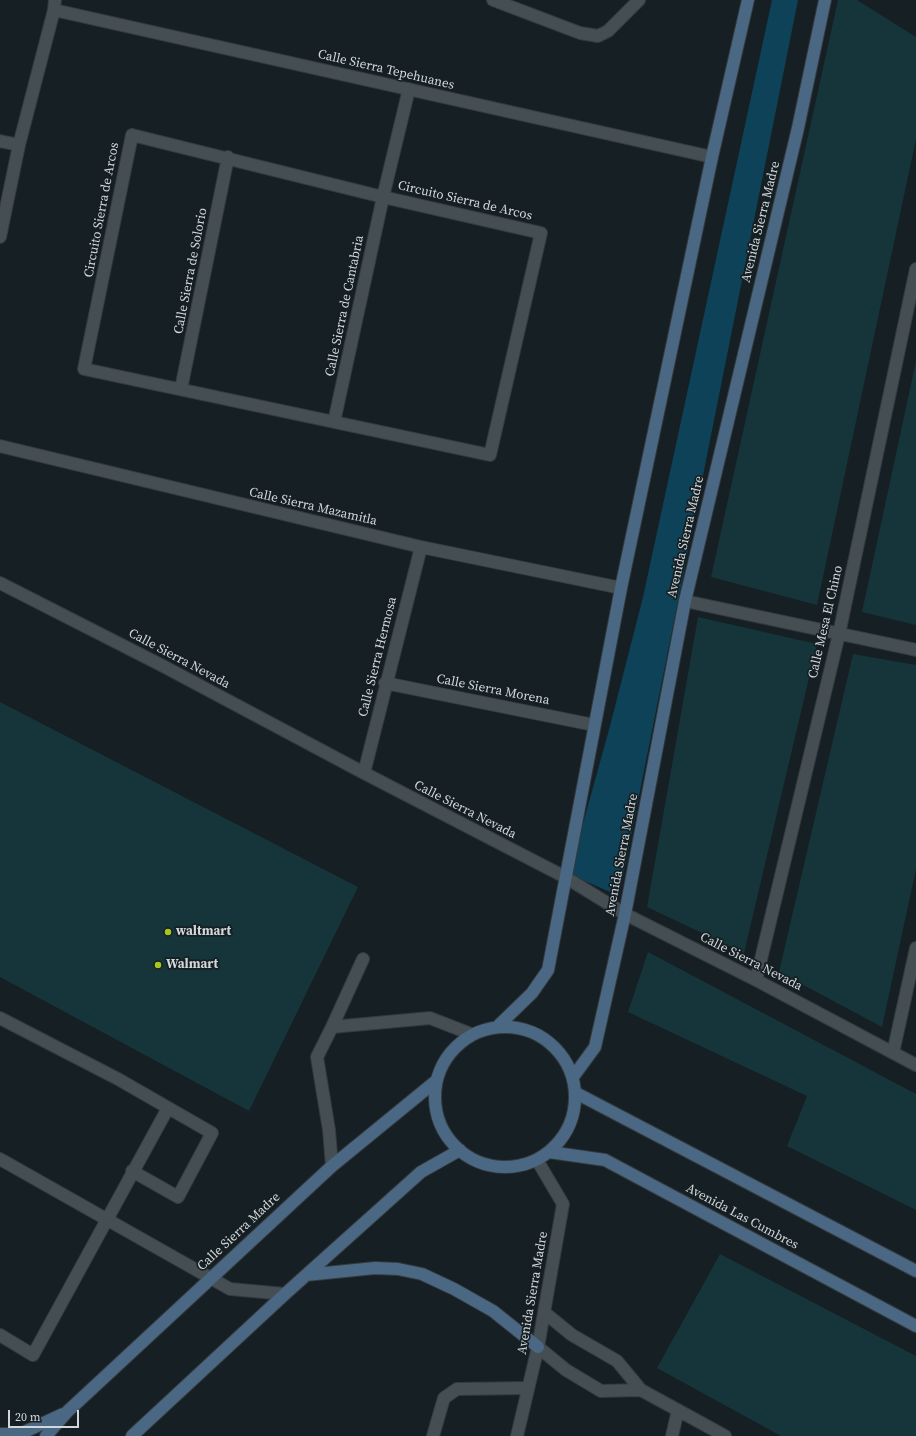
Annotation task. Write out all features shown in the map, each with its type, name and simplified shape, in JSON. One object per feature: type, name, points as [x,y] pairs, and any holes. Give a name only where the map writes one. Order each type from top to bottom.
[{"type":"street","points":[[493,0],[580,33],[598,36],[608,31],[639,0]]},
{"type":"street","points":[[498,1026],[532,993],[548,970],[621,588],[712,157],[748,0]]},
{"type":"street","name":"Avenida Sierra Madre","points":[[573,1077],[595,1047],[625,914],[685,601],[798,128],[825,0]]},
{"type":"street","points":[[0,237],[19,145],[54,5]]},
{"type":"street","name":"Calle Sierra Tepehuanes","points":[[54,5],[409,89],[712,157]]},
{"type":"street","name":"Calle Sierra de Cantabria","points":[[334,422],[383,197],[409,89]]},
{"type":"street","name":"Circuito Sierra de Arcos","points":[[132,135],[228,157],[383,197],[541,233],[490,455],[84,369],[132,135]]},
{"type":"street","points":[[0,141],[19,145]]},
{"type":"street","name":"Calle Sierra de Solorio","points":[[181,390],[228,157]]},
{"type":"street","name":"Calle Mesa El Chino","points":[[756,980],[839,634],[916,270]]},
{"type":"street","name":"Calle Sierra Mazamitla","points":[[0,446],[421,547],[621,588]]},
{"type":"street","name":"Calle Sierra Hermosa","points":[[364,773],[421,547]]},
{"type":"street","name":"Calle Sierra Nevada","points":[[0,583],[164,666],[364,773],[565,877],[625,914],[756,980],[916,1065]]},
{"type":"street","points":[[685,601],[916,650]]},
{"type":"street","name":"Calle Sierra Morena","points":[[386,683],[594,725]]},
{"type":"street","points":[[893,1053],[916,948]]},
{"type":"street","points":[[332,1166],[329,1130],[317,1058],[363,959]]},
{"type":"street","points":[[0,1018],[118,1079],[212,1133],[178,1197],[132,1172]]},
{"type":"street","points":[[332,1027],[430,1018],[471,1034]]},
{"type":"street","points":[[498,1026],[530,1031],[557,1049],[573,1077],[576,1093],[574,1115],[564,1136],[550,1152],[537,1160],[511,1167],[484,1164],[460,1150],[443,1131],[435,1106],[436,1081],[444,1060],[458,1043],[471,1034],[498,1026]]},
{"type":"street","name":"Calle Sierra Madre","points":[[68,1411],[332,1166],[436,1081]]},
{"type":"street","points":[[576,1093],[916,1271]]},
{"type":"street","points":[[0,1335],[33,1355],[168,1108]]},
{"type":"street","points":[[136,1433],[306,1275],[421,1172],[460,1150]]},
{"type":"street","name":"Avenida Las Cumbres","points":[[550,1152],[605,1160],[916,1326]]},
{"type":"street","points":[[0,1159],[230,1289],[286,1294]]},
{"type":"street","name":"Avenida Sierra Madre","points":[[517,1436],[545,1313],[563,1204],[537,1160]]},
{"type":"street","points":[[306,1275],[376,1268],[398,1269],[422,1274],[454,1289],[494,1311],[566,1370],[600,1390],[641,1390]]},
{"type":"street","points":[[545,1313],[572,1334],[617,1361],[641,1390],[725,1436]]},
{"type":"street","points":[[433,1436],[444,1398],[457,1389],[528,1388]]},
{"type":"street","points":[[672,1436],[678,1410]]},
{"type":"street","points":[[0,1434],[20,1434],[68,1411]]},
{"type":"street","points":[[46,1436],[68,1411]]},
{"type":"shaded area","points":[[772,0],[798,0],[619,896],[569,874],[610,726],[643,597]]},
{"type":"building","points":[[838,0],[857,0],[916,37],[916,139],[817,605],[711,577]]},
{"type":"building","points":[[916,361],[916,625],[862,612]]},
{"type":"building","points":[[698,617],[817,644],[744,953],[647,907]]},
{"type":"building","points":[[853,654],[916,665],[916,869],[882,1027],[779,972]]},
{"type":"building","name":"waltmart","points":[[0,702],[358,887],[249,1111],[0,977]]},
{"type":"building","points":[[648,952],[916,1094],[916,1210],[787,1146],[807,1096],[628,1012]]},
{"type":"building","points":[[720,1254],[916,1356],[916,1436],[781,1436],[657,1368]]},
{"type":"place","name":"waltmart","points":[[168,932]]},
{"type":"place","name":"Walmart","points":[[158,965]]}]
